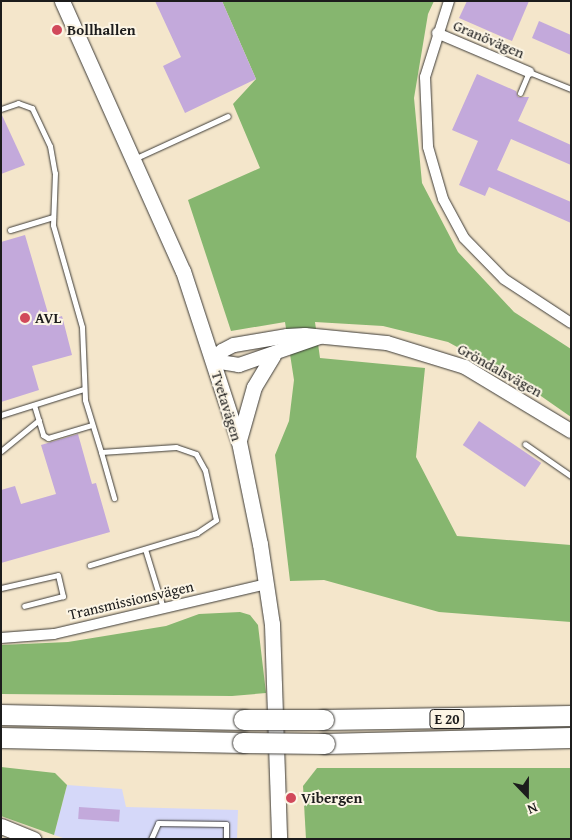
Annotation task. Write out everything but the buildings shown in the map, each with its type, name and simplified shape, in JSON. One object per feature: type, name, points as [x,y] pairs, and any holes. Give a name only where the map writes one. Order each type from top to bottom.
[{"type":"highway","name":"E 20","points":[[1,715],[244,720],[571,716]]},
{"type":"highway","name":"E 20","points":[[1,738],[325,744],[571,738]]},
{"type":"main road","name":"Tvetavägen","points":[[62,1],[134,159],[182,271],[214,361],[239,442],[267,584],[276,690],[278,837]]},
{"type":"main road","points":[[239,442],[254,387],[273,356]]},
{"type":"main road","points":[[1,826],[33,839]]},
{"type":"street","name":"Granövägen","points":[[449,1],[437,33],[425,87],[428,147],[443,199],[464,238],[504,279],[571,323]]},
{"type":"street","name":"Granövägen","points":[[437,33],[529,72]]},
{"type":"street","name":"Gröndalsvägen","points":[[320,337],[273,356],[239,365],[214,361],[222,351],[234,345],[287,336],[320,337],[388,343],[442,357],[483,376],[571,431]]},
{"type":"street","name":"Transmissionsvägen","points":[[1,638],[54,634],[267,584]]},
{"type":"lane","points":[[520,93],[529,72],[571,89]]},
{"type":"lane","points":[[1,109],[18,104],[28,105],[42,123],[53,158],[52,217],[82,327],[84,389],[92,425],[114,498]]},
{"type":"lane","points":[[134,159],[228,116]]},
{"type":"lane","points":[[10,230],[52,217]]},
{"type":"lane","points":[[1,415],[84,389]]},
{"type":"lane","points":[[34,405],[43,434],[48,438],[92,425]]},
{"type":"lane","points":[[1,451],[39,420]]},
{"type":"lane","points":[[525,444],[571,476]]},
{"type":"lane","points":[[90,565],[197,533],[216,520],[203,463],[196,454],[176,447],[101,452]]},
{"type":"lane","points":[[145,548],[163,608]]},
{"type":"lane","points":[[1,588],[58,574],[63,596],[24,606]]},
{"type":"lane","points":[[151,839],[158,823],[226,824],[226,839]]},
{"type":"shaded area","points":[[67,785],[122,789],[126,807],[238,810],[237,839],[66,839],[54,835]]},
{"type":"green space","points":[[222,1],[434,1],[428,14],[414,98],[422,183],[458,252],[514,312],[571,349],[571,417],[518,380],[448,342],[383,326],[315,322],[320,358],[425,368],[416,457],[457,536],[571,545],[571,622],[439,612],[324,580],[290,581],[275,455],[289,421],[294,380],[285,322],[231,331],[188,200],[260,168],[233,104],[256,79]]},
{"type":"green space","points":[[240,612],[250,615],[258,625],[266,693],[232,696],[1,694],[1,645],[68,642],[166,626],[199,614]]},
{"type":"green space","points":[[1,767],[55,773],[67,785],[54,835],[1,816]]},
{"type":"green space","points":[[317,768],[571,768],[571,839],[306,839],[303,786]]},
{"type":"place","name":"Bollhallen","points":[[57,30]]},
{"type":"place","name":"AVL","points":[[25,318]]},
{"type":"place","name":"Vibergen","points":[[291,798]]}]
